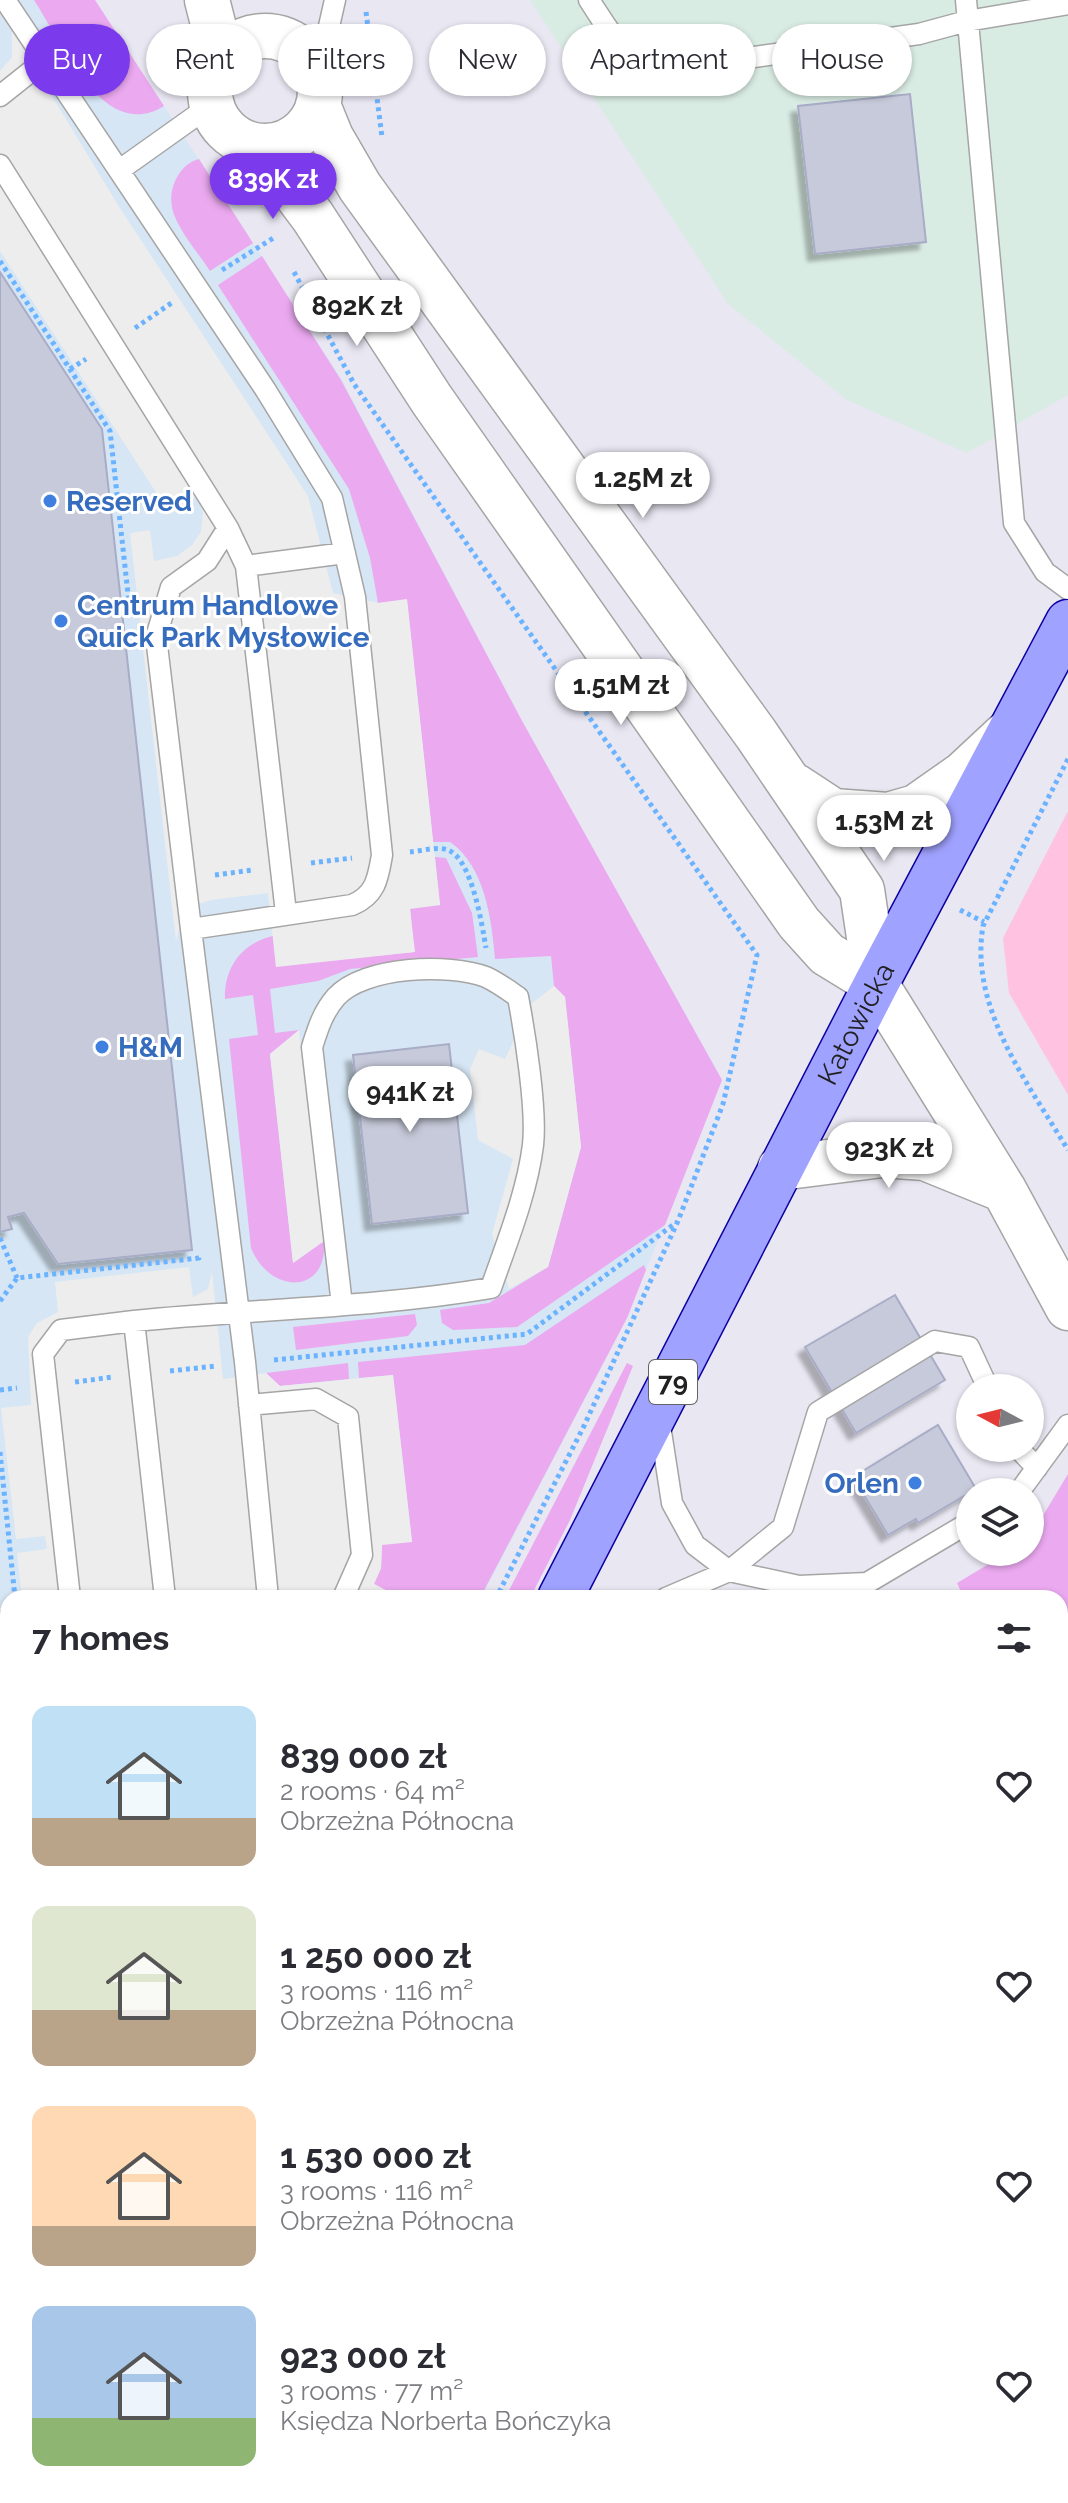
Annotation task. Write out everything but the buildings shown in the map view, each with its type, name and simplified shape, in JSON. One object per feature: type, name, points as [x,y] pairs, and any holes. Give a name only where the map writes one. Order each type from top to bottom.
[{"type":"main road","name":"Katowicka","points":[[564,1590],[780,1168],[1068,622]]},
{"type":"street","points":[[207,0],[213,24]]},
{"type":"street","points":[[262,18],[278,31]]},
{"type":"street","points":[[211,96],[211,105],[221,125],[238,139],[260,146],[279,144],[296,136],[310,123],[318,96]]},
{"type":"street","points":[[318,105],[331,137],[360,187],[789,782],[862,890],[876,984],[1004,1190],[1068,1308]]},
{"type":"street","points":[[260,146],[313,217],[432,400],[799,923],[827,954],[876,984]]},
{"type":"street","points":[[789,782],[833,811],[888,815],[916,807],[963,774],[1013,727]]},
{"type":"street","points":[[780,1168],[882,1155],[925,1158],[1004,1190]]},
{"type":"lane","points":[[5,0],[24,30]]},
{"type":"lane","points":[[330,24],[335,0]]},
{"type":"lane","points":[[589,0],[619,45],[646,63],[683,67],[919,34],[966,10],[1068,4]]},
{"type":"lane","points":[[966,10],[1014,523],[1045,572],[1068,589]]},
{"type":"lane","points":[[0,96],[24,77]]},
{"type":"lane","points":[[69,96],[121,169],[332,498],[355,597],[382,855],[377,882],[362,900],[338,907],[191,929]]},
{"type":"lane","points":[[121,169],[211,105]]},
{"type":"lane","points":[[0,165],[228,528],[246,566],[286,913]]},
{"type":"lane","points":[[228,528],[207,561],[171,587],[156,637],[249,1405],[267,1590]]},
{"type":"lane","points":[[246,566],[345,553]]},
{"type":"lane","points":[[69,1590],[43,1354],[61,1330],[237,1311],[380,1304],[491,1288],[514,1222],[533,1143],[525,1035],[518,997],[484,976],[447,970],[401,971],[361,980],[338,995],[321,1019],[312,1047],[342,1305]]},
{"type":"lane","points":[[134,1321],[164,1590]]},
{"type":"lane","points":[[685,1590],[729,1571],[783,1527],[818,1412],[935,1341],[969,1347],[982,1374]]},
{"type":"lane","points":[[249,1405],[316,1399],[348,1417],[362,1555],[347,1590]]},
{"type":"lane","points":[[658,1411],[672,1503],[695,1545],[729,1571],[799,1586],[867,1583],[956,1530]]},
{"type":"lane","points":[[1030,1478],[1068,1425]]},
{"type":"lane","points":[[1031,1462],[1037,1468]]},
{"type":"path","points":[[282,250],[275,237],[313,217]]},
{"type":"path","points":[[0,261],[110,431],[130,617]]},
{"type":"path","points":[[289,264],[354,384],[757,955],[723,1104],[678,1221],[584,1426],[500,1590]]},
{"type":"path","points":[[1068,759],[984,922],[980,942],[990,1012],[1068,1150]]},
{"type":"path","points":[[527,1334],[678,1221]]},
{"type":"path","points":[[0,1238],[17,1278]]},
{"type":"path","points":[[0,1301],[17,1278],[199,1258],[197,1242]]},
{"type":"path","points":[[0,1452],[14,1590]]},
{"type":"shaded area","points":[[0,0],[95,0],[111,24],[24,24],[24,96],[130,96],[130,54],[146,78],[146,96],[157,96],[342,380],[521,719],[722,1080],[627,1318],[485,1590],[0,1590]]},
{"type":"shaded area","points":[[34,0],[95,0],[111,24],[48,24]]},
{"type":"shaded area","points":[[530,0],[1068,0],[1068,395],[967,453],[847,400],[728,304],[593,96],[756,96],[756,24],[562,24],[562,49]]},
{"type":"shaded area","points":[[12,30],[24,50],[24,96],[52,96],[118,205],[308,496],[333,593],[378,603],[407,599],[440,905],[410,909],[415,952],[276,967],[268,893],[211,900],[193,906],[181,921],[176,941],[130,533],[150,530],[154,561],[177,556],[192,545],[201,532],[203,512],[196,497],[170,514],[0,251],[0,71],[12,57]]},
{"type":"shaded area","points":[[130,54],[146,78],[146,96],[157,96],[164,106],[142,114],[122,111],[99,96],[130,96]]},
{"type":"shaded area","points":[[199,159],[253,243],[210,271],[178,224],[171,200],[179,174]]},
{"type":"shaded area","points":[[262,256],[341,380],[521,719],[722,1080],[665,1225],[517,1327],[453,1330],[442,1323],[440,1310],[489,1303],[548,1267],[581,1147],[565,997],[554,986],[551,956],[495,959],[489,912],[479,880],[462,852],[450,842],[433,842],[407,600],[378,603],[370,558],[349,489],[218,285]]},
{"type":"shaded area","points":[[1068,811],[1068,1095],[1009,993],[1003,938]]},
{"type":"shaded area","points":[[435,857],[446,858],[472,913],[478,957],[350,969],[318,981],[270,989],[275,1033],[299,1030],[270,1054],[293,1263],[324,1241],[323,1259],[317,1272],[307,1280],[283,1281],[259,1263],[251,1248],[229,1039],[258,1035],[253,995],[225,999],[228,977],[244,951],[252,944],[273,936],[276,966],[414,952],[410,908],[440,905]]},
{"type":"shaded area","points":[[554,986],[565,997],[581,1147],[548,1267],[509,1289],[492,1234],[513,1159],[478,1140],[470,1069],[479,1049],[505,1059],[531,1004]]},
{"type":"shaded area","points":[[299,1030],[324,1241],[293,1263],[270,1054]]},
{"type":"shaded area","points":[[644,1265],[646,1270],[627,1318],[484,1590],[386,1590],[374,1584],[381,1568],[382,1544],[412,1541],[393,1375],[359,1378],[358,1362],[525,1345]]},
{"type":"shaded area","points":[[189,1267],[193,1297],[208,1289],[212,1272],[223,1379],[266,1373],[280,1386],[393,1375],[412,1542],[382,1545],[381,1568],[374,1584],[386,1590],[21,1590],[17,1553],[47,1549],[45,1536],[16,1539],[1,1408],[31,1405],[28,1337],[37,1323],[58,1312],[55,1282]]},
{"type":"shaded area","points":[[415,1314],[417,1325],[408,1336],[296,1350],[293,1327]]},
{"type":"shaded area","points":[[348,1363],[349,1379],[280,1386],[266,1373]]},
{"type":"shaded area","points":[[627,1363],[633,1366],[570,1520],[534,1590],[509,1590]]},
{"type":"shaded area","points":[[1068,1474],[1068,1590],[960,1590],[957,1583],[986,1566],[1044,1566],[1044,1514]]},
{"type":"place","name":"Reserved","points":[[50,501]]},
{"type":"place","name":"Centrum Handlowe Quick Park Mysłowice","points":[[61,621]]},
{"type":"place","name":"H&M","points":[[102,1047]]},
{"type":"place","name":"Orlen","points":[[915,1483]]}]
